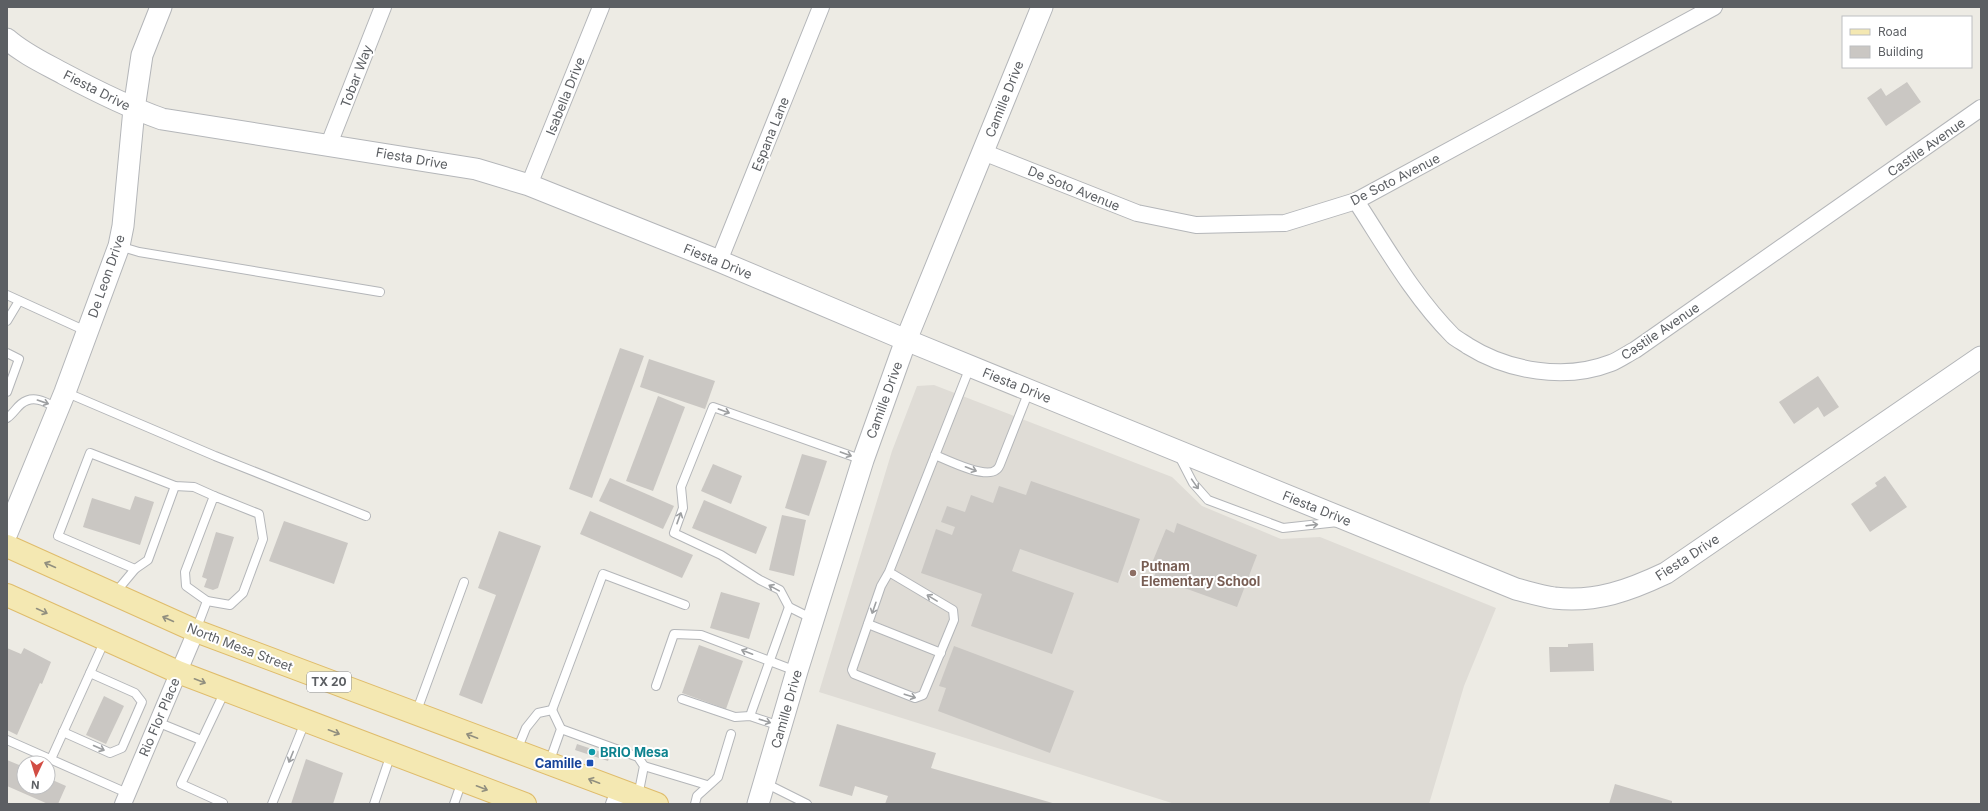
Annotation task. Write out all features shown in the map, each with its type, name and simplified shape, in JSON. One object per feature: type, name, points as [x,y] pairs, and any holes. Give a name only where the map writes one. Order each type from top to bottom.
[{"type":"main road","name":"North Mesa Street","points":[[7,546],[196,631],[549,764],[632,799]]},
{"type":"main road","points":[[7,595],[178,672],[525,804]]},
{"type":"street","name":"De Leon Drive","points":[[7,533],[62,400],[119,246],[123,226],[134,109],[142,55],[161,7]]},
{"type":"street","name":"Tobar Way","points":[[330,144],[384,7]]},
{"type":"street","name":"Isabella Drive","points":[[529,185],[601,7]]},
{"type":"street","name":"Espana Lane","points":[[719,261],[821,7]]},
{"type":"street","name":"Camille Drive","points":[[758,804],[797,672],[863,460],[906,340],[1042,7]]},
{"type":"street","name":"De Soto Avenue","points":[[983,152],[1137,213],[1196,225],[1285,223],[1356,202],[1714,7]]},
{"type":"street","name":"Fiesta Drive","points":[[7,39],[20,50],[134,109],[162,118],[330,144],[476,170],[529,185],[719,261],[906,340],[1516,589],[1554,598],[1583,599],[1609,595],[1632,589],[1666,573],[1981,357]]},
{"type":"street","name":"Castile Avenue","points":[[1356,202],[1426,305],[1454,337],[1485,356],[1516,367],[1544,371],[1580,370],[1611,363],[1634,350],[1981,108]]},
{"type":"street","name":"Rio Flor Place","points":[[125,798],[196,631]]},
{"type":"lane","points":[[119,246],[139,252],[380,292]]},
{"type":"lane","points":[[7,295],[87,331]]},
{"type":"lane","points":[[7,321],[19,301]]},
{"type":"lane","points":[[7,353],[19,359],[7,392]]},
{"type":"lane","points":[[889,572],[953,610],[954,620],[923,695],[915,698],[854,674],[852,670],[881,586],[889,572],[970,366]]},
{"type":"lane","points":[[935,455],[980,472],[989,473],[996,470],[1001,462],[1030,390]]},
{"type":"lane","points":[[7,418],[21,403],[31,399],[43,401],[62,400],[215,456],[366,516]]},
{"type":"lane","points":[[814,619],[789,608],[780,590],[760,580],[721,555],[674,533],[683,508],[681,487],[714,407],[863,460]]},
{"type":"lane","points":[[1176,450],[1193,483],[1208,500],[1283,528],[1349,521]]},
{"type":"lane","points":[[135,569],[58,536],[90,453],[175,486],[194,487],[259,514],[263,539],[243,593],[230,605],[207,601],[186,586],[185,572],[214,496]]},
{"type":"lane","points":[[114,594],[135,569],[148,560],[175,486]]},
{"type":"lane","points":[[549,764],[561,729],[552,710],[603,574],[685,605]]},
{"type":"lane","points":[[415,714],[464,582]]},
{"type":"lane","points":[[196,631],[207,601]]},
{"type":"lane","points":[[750,716],[789,608]]},
{"type":"lane","points":[[868,624],[941,653]]},
{"type":"lane","points":[[656,686],[674,634],[701,635],[797,672]]},
{"type":"lane","points":[[53,755],[105,640]]},
{"type":"lane","points":[[63,732],[110,753],[122,748],[142,702],[135,693],[90,673]]},
{"type":"lane","points":[[223,803],[181,784],[225,690]]},
{"type":"lane","points":[[682,699],[735,716],[750,716],[781,726]]},
{"type":"lane","points":[[516,752],[526,728],[538,713],[552,710]]},
{"type":"lane","points":[[272,804],[306,721]]},
{"type":"lane","points":[[157,722],[201,740]]},
{"type":"lane","points":[[561,729],[638,757],[644,766],[707,785]]},
{"type":"lane","points":[[695,804],[697,796],[707,785],[718,777],[731,734]]},
{"type":"lane","points":[[7,740],[42,755]]},
{"type":"lane","points":[[374,804],[391,754]]},
{"type":"lane","points":[[56,762],[125,798]]},
{"type":"lane","points":[[632,799],[644,766]]},
{"type":"lane","points":[[454,804],[462,780]]},
{"type":"lane","points":[[764,783],[807,804]]},
{"type":"shaded area","name":"Putnam Elementary School","points":[[934,385],[1172,477],[1202,506],[1281,539],[1320,537],[1496,608],[1464,686],[1429,804],[1175,804],[819,692],[892,451],[917,386]]},
{"type":"building","points":[[1907,82],[1921,102],[1886,126],[1867,98],[1881,88],[1886,96]]},
{"type":"building","points":[[620,348],[644,356],[592,498],[569,489]]},
{"type":"building","points":[[649,359],[715,381],[705,409],[640,387]]},
{"type":"building","points":[[1818,376],[1839,407],[1824,417],[1818,407],[1794,424],[1779,402]]},
{"type":"building","points":[[658,396],[685,407],[653,491],[626,481]]},
{"type":"building","points":[[802,454],[827,461],[809,516],[785,508]]},
{"type":"building","points":[[713,464],[742,476],[731,504],[701,491]]},
{"type":"building","points":[[1885,476],[1907,507],[1870,532],[1851,504],[1877,486],[1875,483]]},
{"type":"building","points":[[610,478],[674,506],[663,529],[599,501]]},
{"type":"building","points":[[1031,481],[1140,519],[1118,583],[1020,549],[1012,571],[1074,593],[1052,654],[971,626],[982,594],[921,573],[936,529],[952,535],[955,527],[941,522],[947,506],[965,512],[971,495],[993,503],[999,486],[1026,495]]},
{"type":"building","points":[[135,496],[154,502],[140,545],[83,527],[92,498],[130,510]]},
{"type":"building","points":[[704,500],[767,527],[756,554],[692,528]]},
{"type":"building","points":[[590,511],[693,555],[682,578],[580,534]]},
{"type":"building","points":[[782,515],[806,520],[794,576],[769,570]]},
{"type":"building","points":[[284,521],[348,543],[334,584],[269,561]]},
{"type":"building","points":[[1177,523],[1257,555],[1237,607],[1154,577],[1158,566],[1152,563],[1166,529],[1174,533]]},
{"type":"building","points":[[499,531],[541,546],[482,704],[459,695],[496,595],[478,588]]},
{"type":"building","points":[[216,532],[234,537],[218,588],[213,590],[204,587],[207,579],[202,577]]},
{"type":"building","points":[[721,592],[760,603],[749,639],[710,628]]},
{"type":"building","points":[[1593,643],[1594,671],[1550,672],[1549,647],[1568,647],[1568,644]]},
{"type":"building","points":[[699,645],[743,661],[726,709],[682,693]]},
{"type":"building","points":[[954,646],[1074,691],[1050,753],[938,711],[946,688],[939,686]]},
{"type":"building","points":[[7,648],[21,654],[24,648],[51,662],[17,735],[7,730]]},
{"type":"building","points":[[104,696],[124,706],[106,744],[86,735]]},
{"type":"building","points":[[837,724],[936,753],[931,768],[1056,804],[885,804],[888,796],[855,786],[852,796],[819,786]]},
{"type":"building","name":"BRIO Mesa","points":[[577,744],[610,755],[608,761],[575,750]]},
{"type":"building","points":[[306,759],[343,773],[333,804],[291,804]]},
{"type":"building","points":[[7,760],[16,764],[16,790],[7,786]]},
{"type":"building","points":[[56,782],[66,786],[58,804],[48,804],[28,795],[56,795]]},
{"type":"building","points":[[1615,784],[1672,801],[1672,804],[1609,804]]},
{"type":"place","name":"Putnam Elementary School","points":[[1133,573]]},
{"type":"place","name":"BRIO Mesa","points":[[592,752]]},
{"type":"place","name":"Camille","points":[[590,763]]}]
